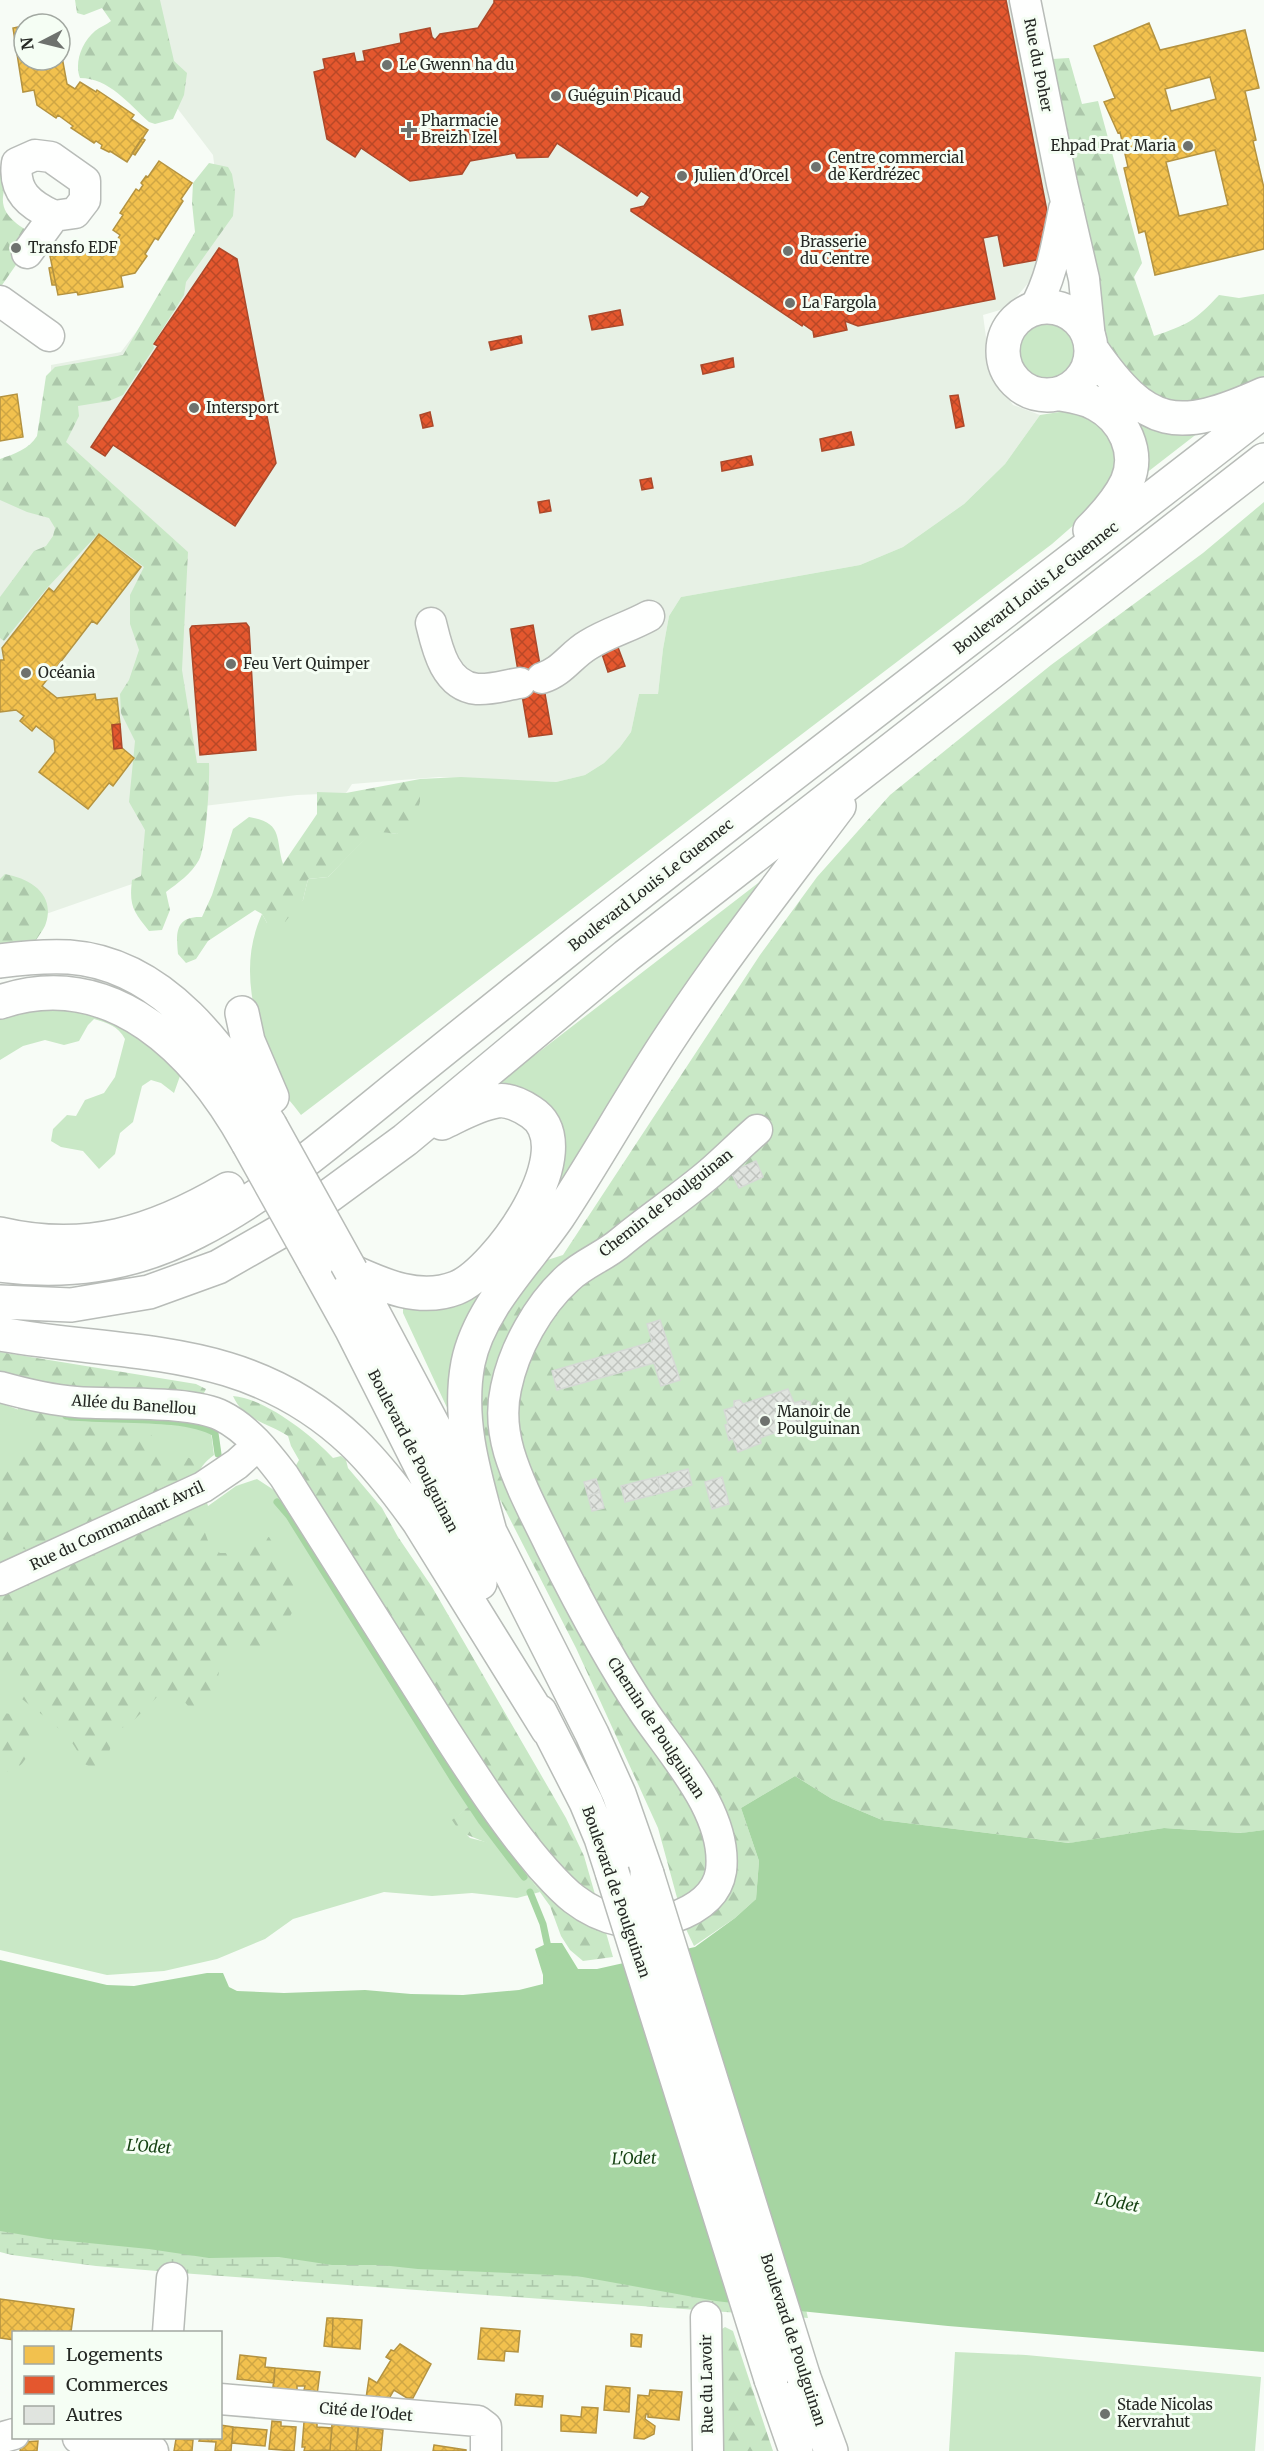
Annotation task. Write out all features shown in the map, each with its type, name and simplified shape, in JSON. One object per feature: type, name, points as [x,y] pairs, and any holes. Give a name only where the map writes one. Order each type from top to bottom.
[{"type":"main road","points":[[1091,344],[1087,372],[1071,389],[1052,396],[1035,394],[1018,385],[1007,370],[1003,357],[1003,344],[1007,332],[1023,314],[1034,309],[1054,307],[1072,315],[1086,329],[1091,344],[1130,398],[1143,408],[1157,414],[1184,417],[1209,415],[1264,394]]},
{"type":"main road","points":[[1047,580],[1112,505],[1127,482],[1130,469],[1129,441],[1120,424],[1110,413],[1091,401],[1061,394]]},
{"type":"main road","name":"Boulevard Louis Le Guennec","points":[[0,1264],[26,1268],[67,1269],[128,1259],[153,1252],[195,1233],[248,1202],[349,1126],[678,864],[1264,411]]},
{"type":"main road","points":[[0,1302],[61,1306],[149,1292],[218,1267],[255,1248],[312,1210],[405,1140],[626,956],[1264,460]]},
{"type":"main road","points":[[490,1532],[474,1476],[464,1404],[468,1363],[482,1324],[557,1218],[708,980],[865,772]]},
{"type":"main road","points":[[0,961],[58,957],[88,960],[128,973],[153,986],[184,1011],[218,1048],[266,1129]]},
{"type":"main road","points":[[0,1002],[21,997],[60,993],[96,999],[133,1014],[165,1038],[199,1071],[234,1118],[266,1129]]},
{"type":"main road","points":[[242,1013],[266,1129]]},
{"type":"main road","points":[[351,1271],[402,1292],[435,1293],[457,1288],[476,1275],[514,1230],[529,1208],[547,1169],[549,1154],[545,1131],[541,1124],[535,1115],[507,1101],[496,1101],[479,1106],[405,1140]]},
{"type":"main road","points":[[0,1234],[44,1243],[67,1243],[103,1239],[155,1226],[212,1199],[349,1126]]},
{"type":"main road","name":"Boulevard de Poulguinan","points":[[266,1129],[305,1185],[351,1271],[490,1532],[611,1774],[647,1874],[804,2378],[831,2451]]},
{"type":"main road","name":"Boulevard de Poulguinan","points":[[266,1129],[316,1265],[352,1330],[495,1614],[548,1730],[586,1802],[601,1838],[771,2379],[796,2451]]},
{"type":"main road","points":[[0,1334],[200,1361],[252,1376],[303,1402],[353,1442],[397,1492],[419,1522],[548,1730]]},
{"type":"street","name":"Rue du Poher","points":[[1025,0],[1084,279],[1091,344]]},
{"type":"street","name":"Rue du Poher","points":[[1034,309],[1045,290],[1052,270],[1066,200]]},
{"type":"street","points":[[27,253],[54,216]]},
{"type":"street","points":[[0,301],[49,336]]},
{"type":"street","points":[[431,623],[439,655],[450,674],[470,688],[478,689],[531,680],[559,670],[581,649],[594,641],[649,616]]},
{"type":"street","name":"Chemin de Poulguinan","points":[[258,1445],[284,1476],[486,1795],[524,1845],[562,1889],[593,1911],[606,1917],[632,1923],[656,1923],[669,1920],[698,1907],[712,1891],[721,1871],[719,1840],[711,1817],[691,1779],[610,1659],[558,1560],[531,1506],[510,1453],[503,1408],[506,1386],[523,1342],[548,1299],[569,1276],[610,1252],[708,1175],[757,1130]]},
{"type":"street","name":"Allée du Banellou","points":[[0,1387],[53,1400],[206,1410],[233,1423],[258,1445]]},
{"type":"street","name":"Rue du Commandant Avril","points":[[0,1580],[203,1487],[237,1464],[258,1445]]},
{"type":"street","points":[[168,2331],[172,2278]]},
{"type":"street","name":"Rue du Lavoir","points":[[706,2317],[708,2451]]},
{"type":"street","name":"Cité de l'Odet","points":[[222,2399],[478,2421],[486,2427],[486,2451]]},
{"type":"street","points":[[84,2439],[153,2451]]},
{"type":"shaded area","name":"Centre commercial de Kerdrézec","points":[[121,0],[1009,0],[1050,208],[1035,275],[1007,308],[983,315],[991,375],[1013,405],[1040,415],[1005,464],[964,504],[903,547],[860,565],[681,597],[669,616],[658,694],[639,694],[631,732],[604,763],[585,775],[556,782],[439,777],[352,784],[346,793],[297,795],[187,808],[178,868],[0,930],[0,465],[51,434],[51,365],[121,352],[221,219],[213,155],[139,58]]},
{"type":"green space","points":[[75,0],[160,0],[174,61],[187,73],[184,95],[173,119],[155,124],[149,122],[109,87],[100,82],[80,78],[78,65],[83,46],[95,31],[111,21],[102,8],[84,15],[77,13]]},
{"type":"green space","points":[[1069,58],[1082,104],[1098,101],[1142,263],[1134,277],[1154,336],[1190,321],[1219,295],[1239,298],[1264,294],[1264,381],[1208,403],[1149,401],[1105,357],[1052,59]]},
{"type":"green space","points":[[209,163],[228,167],[232,174],[235,192],[233,216],[186,282],[184,295],[153,344],[154,348],[123,395],[109,401],[78,406],[79,416],[66,442],[188,552],[182,670],[197,763],[209,763],[206,829],[196,865],[180,882],[166,892],[170,910],[162,930],[149,931],[133,908],[131,896],[132,880],[141,876],[145,830],[129,802],[135,741],[121,713],[120,694],[129,680],[139,650],[130,624],[130,595],[144,567],[99,533],[48,587],[4,641],[0,638],[0,597],[34,551],[46,546],[55,528],[49,518],[27,512],[0,500],[0,459],[25,448],[37,436],[46,376],[55,367],[123,355],[195,232],[192,203],[193,183]]},
{"type":"green space","points":[[0,167],[5,172],[3,204],[5,210],[14,221],[36,236],[0,288]]},
{"type":"green space","points":[[1047,323],[1068,332],[1077,353],[1068,374],[1047,383],[1026,374],[1017,353],[1026,332]]},
{"type":"green space","points":[[1072,410],[1092,413],[1116,434],[1119,474],[1092,509],[1052,544],[301,1115],[273,1077],[255,1013],[250,963],[256,930],[262,914],[267,923],[303,900],[308,879],[328,877],[373,830],[397,834],[420,802],[420,779],[461,777],[556,782],[585,775],[604,763],[631,732],[639,694],[658,694],[669,616],[681,597],[860,565],[903,547],[964,504],[1005,464],[1040,415]]},
{"type":"green space","points":[[1137,414],[1207,426],[1145,474],[1135,425]]},
{"type":"green space","points":[[1264,502],[1264,1830],[1242,1833],[1164,1828],[1070,1843],[882,1820],[832,1799],[795,1776],[741,1808],[759,1861],[756,1899],[735,1918],[694,1946],[685,1927],[658,1828],[576,1648],[495,1490],[475,1419],[476,1377],[489,1338],[541,1262],[563,1255],[760,955],[817,877],[890,795],[1051,665],[1203,553]]},
{"type":"green space","points":[[420,779],[420,802],[413,823],[397,834],[373,831],[328,877],[308,879],[303,900],[285,922],[267,923],[262,914],[255,910],[208,941],[196,959],[186,963],[178,954],[179,927],[187,919],[202,917],[212,895],[233,829],[249,817],[268,823],[273,828],[278,839],[283,864],[317,814],[317,792],[346,793]]},
{"type":"green space","points":[[788,860],[449,1412],[403,1313],[403,1301],[433,1303],[560,1156],[489,1085],[519,1059],[535,1055]]},
{"type":"green space","points":[[5,874],[32,884],[44,896],[48,913],[46,923],[34,944],[0,947],[0,879]]},
{"type":"green space","points":[[68,1004],[142,1041],[180,1076],[174,1093],[161,1083],[151,1080],[142,1086],[133,1122],[120,1133],[115,1154],[99,1169],[83,1151],[61,1147],[51,1141],[53,1129],[67,1115],[76,1116],[85,1100],[104,1093],[115,1077],[125,1039],[119,1031],[94,1019],[79,1041],[64,1045],[45,1040],[23,1046],[0,1060],[0,1013]]},
{"type":"green space","points":[[0,1352],[196,1384],[206,1389],[203,1395],[136,1396],[144,1425],[155,1440],[153,1452],[187,1457],[200,1465],[187,1504],[199,1517],[210,1546],[220,1553],[242,1553],[257,1539],[269,1537],[302,1591],[287,1623],[272,1642],[251,1651],[239,1650],[220,1660],[216,1686],[202,1709],[188,1706],[176,1691],[163,1691],[129,1725],[111,1732],[109,1753],[96,1770],[81,1762],[73,1744],[66,1736],[22,1699],[20,1675],[25,1666],[22,1650],[4,1668],[0,1684],[0,1586],[33,1553],[0,1538],[0,1451],[4,1459],[31,1455],[39,1428],[18,1419],[18,1382],[0,1377]]},
{"type":"green space","points":[[233,1396],[245,1398],[273,1410],[313,1439],[333,1458],[341,1456],[346,1460],[348,1468],[382,1508],[398,1537],[432,1587],[566,1818],[584,1856],[613,1957],[583,1961],[570,1950],[561,1936],[550,1906],[512,1853],[460,1832],[452,1820],[477,1800],[295,1467],[299,1460],[288,1436],[243,1411]]},
{"type":"green space","points":[[0,1403],[25,1412],[198,1419],[211,1432],[214,1455],[202,1467],[199,1478],[208,1506],[236,1486],[257,1479],[280,1494],[477,1800],[453,1820],[470,1838],[490,1843],[512,1853],[540,1892],[517,1898],[472,1893],[432,1896],[384,1892],[293,1919],[265,1939],[217,1959],[164,1971],[107,1975],[0,1950]]},
{"type":"green space","points":[[1,1713],[22,1718],[27,1722],[31,1727],[33,1740],[20,1766],[12,1771],[0,1773]]},
{"type":"green space","points":[[0,2173],[788,2232],[808,2318],[194,2274],[96,2266],[12,2255],[0,2252]]},
{"type":"green space","points":[[725,2327],[733,2331],[773,2451],[717,2451],[716,2333]]},
{"type":"green space","name":"Stade Nicolas Kervrahut","points":[[955,2352],[1026,2355],[1261,2377],[1255,2451],[949,2451]]},
{"type":"water","name":"L'Odet","points":[[795,1776],[832,1799],[882,1820],[1069,1843],[1164,1828],[1241,1833],[1264,1830],[1264,2352],[948,2326],[800,2311],[716,2301],[577,2276],[418,2269],[381,2265],[332,2265],[279,2257],[209,2258],[0,2231],[0,1960],[107,1985],[134,1986],[207,1973],[223,1973],[229,1987],[237,1991],[284,1993],[365,1990],[463,1995],[519,1990],[543,1984],[543,1975],[535,1949],[548,1943],[562,1943],[578,1969],[597,1969],[695,1947],[735,1918],[756,1899],[759,1861],[741,1808]]},
{"type":"building: Logements","name":"Ehpad Prat Maria","points":[[1149,23],[1160,50],[1245,30],[1259,88],[1245,91],[1264,188],[1264,249],[1155,275],[1145,231],[1139,233],[1124,168],[1128,167],[1120,132],[1118,133],[1104,102],[1115,98],[1094,46]],"holes":[[[1210,77],[1216,99],[1171,111],[1165,89]],[[1215,150],[1228,205],[1179,216],[1166,162]]]},
{"type":"building: Logements","points":[[20,72],[65,72],[67,84],[75,89],[80,82],[96,92],[97,90],[134,115],[131,119],[148,130],[127,162],[101,148],[102,145],[96,141],[94,143],[71,128],[73,126],[58,115],[56,118],[37,105],[34,90],[23,92]]},
{"type":"building: Logements","points":[[142,138],[145,140],[135,155],[132,153]]},
{"type":"building: Logements","points":[[159,161],[192,183],[181,199],[183,201],[158,240],[155,238],[145,254],[147,256],[135,273],[121,276],[123,287],[78,295],[77,292],[58,295],[50,256],[116,242],[120,235],[113,230],[123,215],[120,213],[136,189],[139,191],[143,185],[141,183]]},
{"type":"building: Logements","points":[[52,267],[56,285],[52,285],[49,268]]},
{"type":"building: Logements","points":[[17,394],[23,437],[0,441],[0,397]]},
{"type":"building: Logements","name":"Océania","points":[[99,534],[141,567],[97,624],[92,621],[42,686],[57,698],[95,694],[96,700],[117,698],[120,724],[112,725],[114,749],[122,748],[134,758],[113,786],[109,783],[88,809],[39,772],[55,752],[54,740],[36,726],[32,731],[20,721],[24,716],[16,710],[0,712],[0,660],[4,660],[2,648],[49,588],[54,592]]},
{"type":"building: Logements","points":[[0,2299],[74,2309],[71,2331],[12,2331],[12,2340],[0,2338]]},
{"type":"building: Logements","points":[[327,2318],[333,2318],[332,2347],[324,2346]]},
{"type":"building: Logements","points":[[333,2318],[362,2320],[360,2349],[332,2347]]},
{"type":"building: Logements","points":[[481,2328],[520,2331],[518,2352],[505,2351],[504,2361],[478,2359]]},
{"type":"building: Logements","points":[[631,2334],[642,2335],[641,2347],[631,2346]]},
{"type":"building: Logements","points":[[400,2344],[431,2364],[413,2398],[407,2398],[394,2390],[386,2404],[365,2405],[369,2378],[377,2383],[391,2360],[386,2357]]},
{"type":"building: Logements","points":[[240,2355],[266,2358],[265,2367],[275,2368],[274,2383],[237,2379]]},
{"type":"building: Logements","points":[[275,2368],[320,2372],[317,2395],[309,2394],[309,2390],[304,2390],[305,2386],[297,2386],[297,2391],[272,2396]]},
{"type":"building: Logements","points":[[606,2386],[630,2388],[629,2412],[604,2410]]},
{"type":"building: Logements","points":[[650,2390],[682,2392],[679,2420],[648,2417],[646,2414],[645,2419],[655,2426],[654,2434],[644,2439],[634,2438],[638,2395],[649,2396]]},
{"type":"building: Logements","points":[[516,2394],[543,2396],[542,2407],[515,2405]]},
{"type":"building: Logements","points":[[582,2407],[598,2408],[596,2433],[561,2431],[561,2415],[581,2417]]},
{"type":"building: Logements","points":[[272,2421],[281,2422],[281,2426],[296,2427],[294,2451],[269,2449]]},
{"type":"building: Logements","points":[[304,2422],[317,2423],[317,2427],[332,2428],[330,2450],[304,2451],[305,2447],[302,2447]]},
{"type":"building: Logements","points":[[359,2423],[369,2424],[369,2428],[383,2430],[381,2451],[356,2451]]},
{"type":"building: Logements","points":[[332,2424],[358,2427],[356,2451],[330,2451]]},
{"type":"building: Logements","points":[[222,2425],[233,2427],[231,2451],[215,2451],[216,2442],[199,2441],[200,2439],[222,2439]]},
{"type":"building: Logements","points":[[233,2427],[267,2430],[265,2446],[232,2443]]},
{"type":"building: Logements","points":[[176,2439],[193,2440],[192,2451],[174,2451]]},
{"type":"building: Logements","points":[[38,2441],[37,2451],[20,2451],[22,2442]]},
{"type":"building: Logements","points":[[434,2445],[466,2450],[466,2451],[433,2451]]},
{"type":"building: Commerces","name":"Centre commercial de Kerdrézec","points":[[494,0],[1006,0],[1047,211],[1041,259],[1004,266],[998,235],[983,238],[995,299],[858,326],[845,321],[847,330],[814,337],[813,331],[803,324],[802,326],[631,211],[631,209],[644,206],[650,197],[641,191],[637,196],[557,143],[548,157],[517,158],[515,153],[470,161],[462,174],[410,181],[361,148],[355,157],[327,139],[314,72],[325,69],[323,59],[354,53],[356,62],[365,61],[363,51],[401,43],[400,34],[430,28],[435,40],[440,34],[478,28]]},
{"type":"building: Commerces","points":[[219,248],[237,259],[276,463],[235,526],[113,445],[105,456],[91,447],[158,346],[154,344]]},
{"type":"building: Commerces","points":[[620,310],[623,325],[592,330],[589,316]]},
{"type":"building: Commerces","points":[[521,336],[522,343],[491,350],[489,342]]},
{"type":"building: Commerces","points":[[733,358],[734,367],[703,374],[701,365]]},
{"type":"building: Commerces","points":[[958,395],[964,426],[956,428],[950,396]]},
{"type":"building: Commerces","points":[[430,412],[433,426],[423,428],[420,415]]},
{"type":"building: Commerces","points":[[851,432],[854,445],[822,451],[820,439]]},
{"type":"building: Commerces","points":[[751,456],[753,465],[722,471],[721,462]]},
{"type":"building: Commerces","points":[[651,478],[653,488],[642,490],[640,480]]},
{"type":"building: Commerces","points":[[549,500],[551,511],[540,513],[538,502]]},
{"type":"building: Commerces","points":[[246,623],[249,627],[256,750],[200,755],[190,629],[192,626]]},
{"type":"building: Commerces","points":[[533,625],[552,734],[529,737],[511,629]]},
{"type":"building: Commerces","points":[[616,642],[625,666],[608,672],[600,648]]},
{"type":"building: Commerces","points":[[120,724],[122,748],[114,749],[112,725]]},
{"type":"building: Autres","points":[[756,1161],[763,1177],[739,1188],[731,1172]]},
{"type":"building: Autres","points":[[660,1320],[680,1380],[661,1386],[654,1363],[557,1390],[552,1371],[652,1342],[647,1324]]},
{"type":"building: Autres","name":"Manoir de Poulguinan","points":[[788,1389],[794,1403],[804,1400],[810,1402],[812,1412],[809,1417],[810,1421],[799,1422],[800,1424],[760,1438],[761,1443],[738,1452],[733,1439],[729,1440],[724,1410],[734,1407],[734,1401],[740,1400],[743,1404]]},
{"type":"building: Autres","points":[[688,1469],[692,1485],[661,1493],[657,1477]]},
{"type":"building: Autres","points":[[657,1477],[661,1493],[625,1502],[621,1486]]},
{"type":"building: Autres","points":[[722,1477],[729,1504],[712,1509],[705,1482]]},
{"type":"building: Autres","points":[[596,1479],[600,1492],[588,1496],[584,1482]]},
{"type":"building: Autres","points":[[600,1492],[604,1508],[592,1511],[588,1496]]},
{"type":"waterway","points":[[66,1416],[164,1421],[201,1427],[215,1433],[218,1454]]},
{"type":"waterway","points":[[277,1502],[289,1516],[452,1777],[482,1822],[524,1877]]},
{"type":"waterway","points":[[530,1892],[543,1924],[549,1952]]},
{"type":"place","name":"Le Gwenn ha du","points":[[387,65]]},
{"type":"place","name":"Guéguin Picaud","points":[[556,96]]},
{"type":"place","name":"Pharmacie Breizh Izel","points":[[409,130]]},
{"type":"place","name":"Ehpad Prat Maria","points":[[1188,146]]},
{"type":"place","name":"Centre commercial de Kerdrézec","points":[[816,167]]},
{"type":"place","name":"Julien d'Orcel","points":[[682,176]]},
{"type":"place","name":"Transfo EDF","points":[[16,248]]},
{"type":"place","name":"Brasserie du Centre","points":[[788,251]]},
{"type":"place","name":"La Fargola","points":[[790,303]]},
{"type":"place","name":"Intersport","points":[[194,408]]},
{"type":"place","name":"Feu Vert Quimper","points":[[231,664]]},
{"type":"place","name":"Océania","points":[[26,673]]},
{"type":"place","name":"Manoir de Poulguinan","points":[[765,1421]]},
{"type":"place","name":"Stade Nicolas Kervrahut","points":[[1105,2414]]}]
